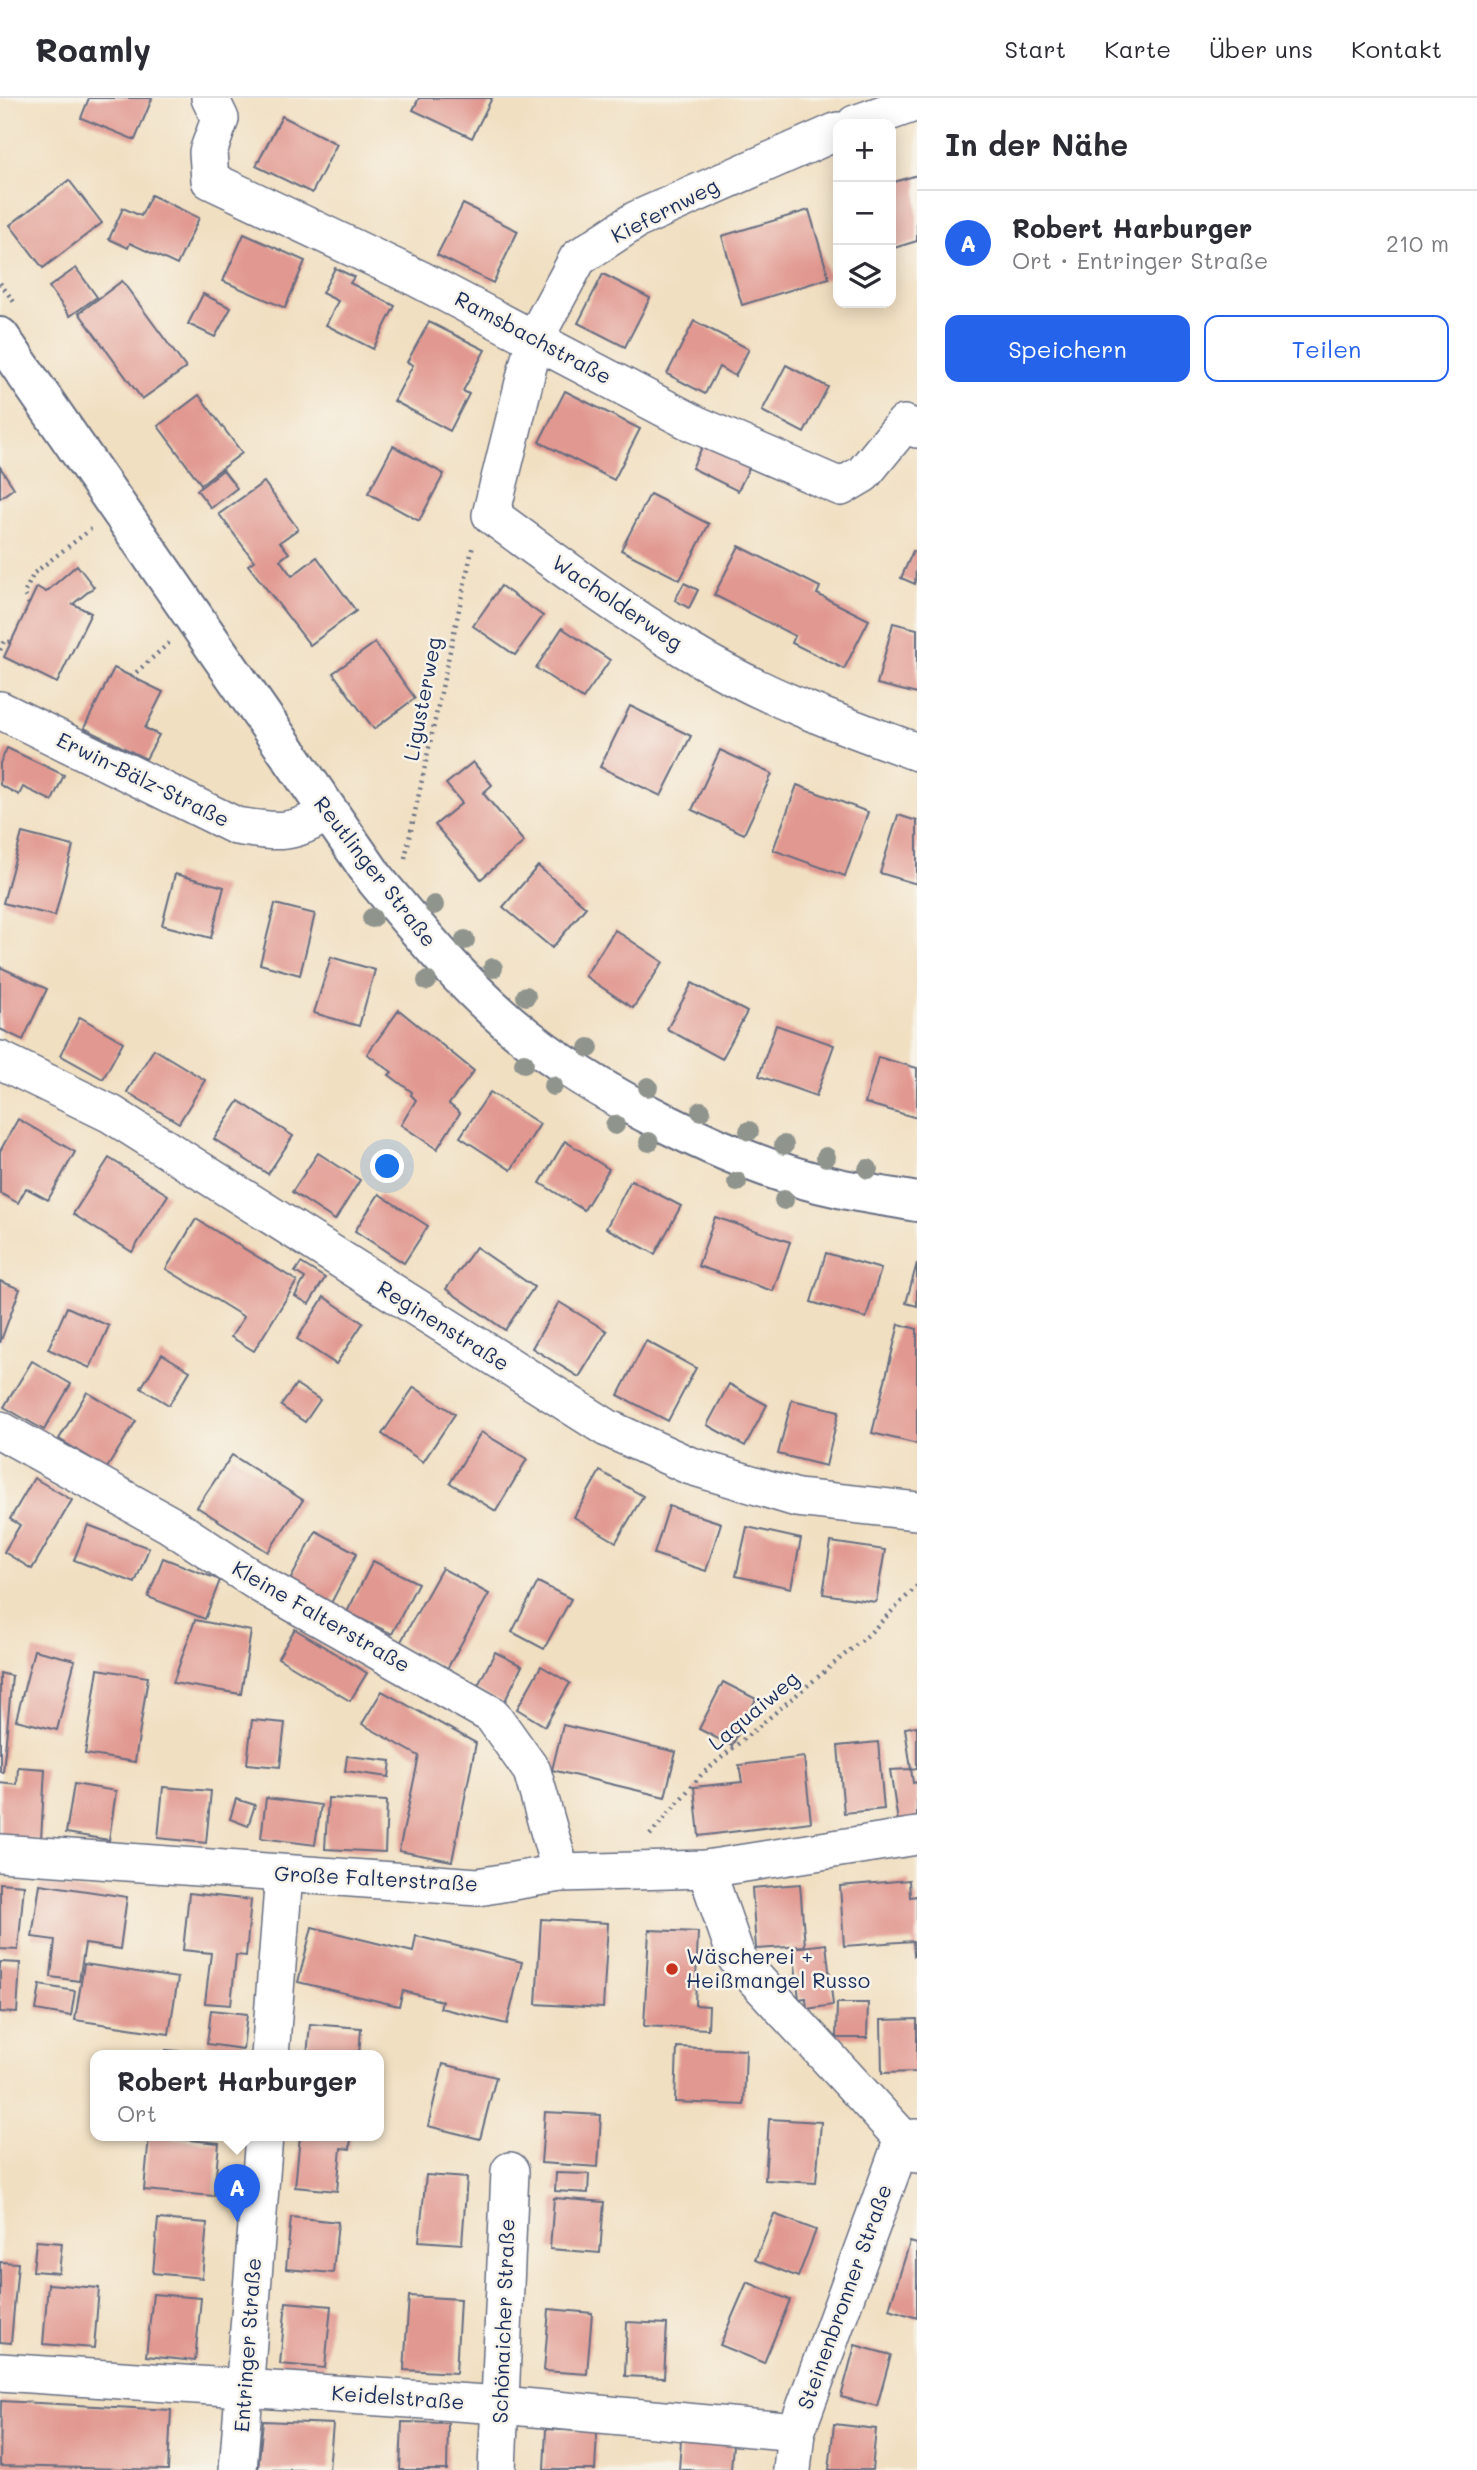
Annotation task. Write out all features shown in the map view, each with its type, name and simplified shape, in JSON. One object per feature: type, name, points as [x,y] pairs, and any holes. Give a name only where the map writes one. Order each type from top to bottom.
[{"type":"street","name":"Ramsbachstraße","points":[[210,98],[220,119],[208,152],[210,180],[419,279],[695,424],[841,487],[863,474],[904,424],[917,429]]},
{"type":"street","points":[[869,119],[917,102]]},
{"type":"street","name":"Kiefernweg","points":[[535,338],[578,258],[636,220],[833,133]]},
{"type":"street","name":"Reutlinger Straße","points":[[0,337],[376,880],[442,959],[510,1024],[585,1077],[657,1119],[746,1159],[836,1188],[917,1202]]},
{"type":"street","points":[[491,515],[535,338]]},
{"type":"street","name":"Wacholderweg","points":[[491,515],[597,592],[690,653],[817,716],[917,752]]},
{"type":"street","name":"Erwin-Bälz-Straße","points":[[0,710],[236,826],[277,833],[306,827],[327,812]]},
{"type":"street","name":"Reginenstraße","points":[[0,1060],[111,1114],[607,1428],[688,1465],[797,1498],[917,1511]]},
{"type":"street","name":"Kleine Falterstraße","points":[[0,1430],[169,1524],[262,1585],[492,1715],[532,1771],[561,1873]]},
{"type":"street","name":"Große Falterstraße","points":[[0,1853],[478,1887],[561,1873],[706,1869],[917,1836]]},
{"type":"street","points":[[706,1869],[737,1959],[912,2144]]},
{"type":"street","points":[[270,2050],[284,1874]]},
{"type":"street","name":"Entringer Straße","points":[[238,2470],[264,2141]]},
{"type":"street","name":"Steinenbronner Straße","points":[[792,2470],[796,2432],[912,2144]]},
{"type":"street","name":"Schönaicher Straße","points":[[497,2470],[502,2405],[510,2171]]},
{"type":"street","name":"Keidelstraße","points":[[0,2372],[245,2386],[502,2405],[796,2432]]},
{"type":"path","name":"Ligusterweg","points":[[376,880],[404,859],[433,735],[453,624],[476,530],[491,515]]},
{"type":"path","points":[[29,604],[24,594],[34,573],[63,551]]},
{"type":"path","points":[[131,677],[199,621]]},
{"type":"path","points":[[0,650],[4,642],[10,642]]},
{"type":"path","name":"Laquaiweg","points":[[621,1870],[702,1774],[868,1635],[917,1586]]},
{"type":"building","points":[[89,98],[152,99],[135,140],[81,118]]},
{"type":"building","points":[[419,98],[492,98],[472,138],[413,110]]},
{"type":"building","points":[[282,116],[337,144],[312,193],[256,166]]},
{"type":"building","points":[[917,175],[917,241],[896,247],[896,182]]},
{"type":"building","points":[[69,180],[102,223],[43,268],[10,225]]},
{"type":"building","points":[[151,195],[199,218],[177,265],[130,243],[128,248],[109,239],[123,208],[141,216]]},
{"type":"building","points":[[463,204],[518,231],[493,283],[437,255]]},
{"type":"building","points":[[809,210],[829,278],[742,305],[722,236]]},
{"type":"building","points":[[244,234],[305,261],[285,308],[223,281]]},
{"type":"building","points":[[76,268],[97,297],[70,316],[49,287]]},
{"type":"building","points":[[335,268],[354,277],[350,283],[395,306],[373,349],[326,325],[338,301],[322,293]]},
{"type":"building","points":[[603,274],[650,298],[625,347],[578,323]]},
{"type":"building","points":[[122,281],[186,368],[142,399],[79,313]]},
{"type":"building","points":[[203,294],[231,308],[215,337],[188,324]]},
{"type":"building","points":[[694,321],[749,349],[735,376],[719,367],[705,394],[667,374]]},
{"type":"building","points":[[429,322],[485,350],[463,391],[469,394],[450,431],[394,401],[413,365],[407,362]]},
{"type":"building","points":[[786,365],[828,387],[804,433],[762,411]]},
{"type":"building","points":[[565,391],[640,429],[614,480],[539,442]]},
{"type":"building","points":[[199,395],[242,453],[201,484],[158,426]]},
{"type":"building","points":[[705,441],[751,464],[738,491],[692,468]]},
{"type":"building","points":[[393,446],[444,474],[419,521],[368,493]]},
{"type":"building","points":[[0,467],[14,488],[0,498]]},
{"type":"building","points":[[223,470],[237,488],[211,508],[197,490]]},
{"type":"building","points":[[264,482],[298,529],[280,542],[289,553],[280,560],[292,576],[317,557],[356,611],[310,645],[248,565],[254,561],[219,514]]},
{"type":"building","points":[[650,494],[709,524],[680,580],[621,550]]},
{"type":"building","points":[[739,546],[820,587],[817,594],[869,620],[844,669],[792,643],[795,636],[714,595]]},
{"type":"building","points":[[913,551],[917,552],[915,584],[901,578]]},
{"type":"building","points":[[77,565],[94,587],[73,604],[91,613],[57,683],[4,657],[37,587],[46,592]]},
{"type":"building","points":[[684,583],[698,590],[689,608],[675,600]]},
{"type":"building","points":[[501,586],[543,616],[515,655],[473,626]]},
{"type":"building","points":[[893,623],[917,629],[917,694],[877,684]]},
{"type":"building","points":[[562,628],[610,660],[583,699],[536,668]]},
{"type":"building","points":[[375,643],[415,698],[374,729],[333,673]]},
{"type":"building","points":[[114,668],[163,692],[145,728],[159,735],[146,759],[84,728]]},
{"type":"building","points":[[630,706],[691,736],[661,796],[600,767]]},
{"type":"building","points":[[7,748],[64,775],[52,801],[23,787],[19,795],[0,785],[0,763]]},
{"type":"building","points":[[720,750],[772,774],[744,834],[692,810]]},
{"type":"building","points":[[473,762],[492,785],[483,793],[524,842],[481,879],[435,825],[462,803],[446,784]]},
{"type":"building","points":[[797,785],[868,812],[845,876],[773,850]]},
{"type":"building","points":[[898,815],[917,821],[917,884],[880,873]]},
{"type":"building","points":[[22,833],[73,846],[55,916],[3,903]]},
{"type":"building","points":[[538,866],[586,907],[552,948],[503,907]]},
{"type":"building","points":[[175,874],[224,887],[211,938],[162,925]]},
{"type":"building","points":[[275,904],[315,914],[300,975],[260,964]]},
{"type":"building","points":[[615,930],[663,962],[633,1008],[585,976]]},
{"type":"building","points":[[331,957],[375,970],[359,1026],[314,1013]]},
{"type":"building","points":[[0,967],[47,989],[23,1040],[0,1029]]},
{"type":"building","points":[[692,983],[747,1012],[722,1059],[667,1029]]},
{"type":"building","points":[[399,1010],[474,1071],[449,1104],[460,1113],[437,1149],[401,1125],[416,1100],[411,1095],[412,1092],[389,1075],[392,1072],[367,1054]]},
{"type":"building","points":[[80,1017],[123,1042],[103,1079],[60,1055]]},
{"type":"building","points":[[776,1025],[834,1045],[816,1096],[759,1076]]},
{"type":"building","points":[[154,1049],[205,1080],[179,1123],[127,1092]]},
{"type":"building","points":[[878,1057],[917,1068],[917,1118],[865,1103]]},
{"type":"building","points":[[490,1092],[540,1124],[511,1170],[460,1137]]},
{"type":"building","points":[[239,1101],[293,1136],[268,1174],[214,1139]]},
{"type":"building","points":[[18,1119],[75,1152],[48,1200],[26,1188],[18,1203],[0,1193],[0,1151]]},
{"type":"building","points":[[565,1141],[609,1169],[584,1210],[540,1183]]},
{"type":"building","points":[[318,1153],[360,1180],[335,1220],[292,1192]]},
{"type":"building","points":[[109,1158],[168,1195],[132,1252],[73,1214]]},
{"type":"building","points":[[631,1180],[681,1206],[655,1254],[606,1228]]},
{"type":"building","points":[[379,1194],[428,1226],[404,1263],[355,1231]]},
{"type":"building","points":[[715,1217],[790,1242],[773,1291],[698,1266]]},
{"type":"building","points":[[196,1219],[297,1281],[254,1351],[231,1337],[244,1317],[166,1269]]},
{"type":"building","points":[[476,1247],[534,1287],[505,1330],[446,1289]]},
{"type":"building","points":[[826,1253],[881,1269],[866,1318],[811,1302]]},
{"type":"building","points":[[301,1263],[325,1278],[309,1304],[295,1296],[305,1278],[295,1272]]},
{"type":"building","points":[[917,1263],[917,1306],[906,1303]]},
{"type":"building","points":[[0,1281],[20,1289],[0,1343]]},
{"type":"building","points":[[324,1297],[363,1323],[336,1364],[297,1339]]},
{"type":"building","points":[[559,1302],[607,1331],[579,1377],[532,1348]]},
{"type":"building","points":[[67,1307],[109,1326],[90,1368],[48,1349]]},
{"type":"building","points":[[899,1324],[917,1329],[917,1444],[872,1433]]},
{"type":"building","points":[[646,1341],[696,1368],[668,1421],[618,1395]]},
{"type":"building","points":[[162,1354],[190,1371],[169,1405],[141,1388]]},
{"type":"building","points":[[32,1361],[71,1384],[44,1430],[4,1407]]},
{"type":"building","points":[[296,1384],[320,1400],[305,1422],[281,1406]]},
{"type":"building","points":[[729,1384],[767,1405],[745,1446],[707,1425]]},
{"type":"building","points":[[414,1387],[455,1414],[423,1462],[382,1434]]},
{"type":"building","points":[[87,1392],[136,1421],[107,1468],[59,1439]]},
{"type":"building","points":[[792,1400],[839,1411],[826,1466],[778,1454]]},
{"type":"building","points":[[481,1432],[527,1459],[496,1511],[450,1483]]},
{"type":"building","points":[[232,1455],[303,1500],[268,1552],[197,1507]]},
{"type":"building","points":[[600,1471],[643,1496],[616,1542],[574,1517]]},
{"type":"building","points":[[34,1478],[72,1500],[32,1569],[4,1552],[20,1525],[10,1519]]},
{"type":"building","points":[[669,1506],[721,1523],[706,1571],[654,1554]]},
{"type":"building","points":[[88,1525],[149,1548],[135,1583],[74,1560]]},
{"type":"building","points":[[747,1527],[801,1539],[791,1588],[736,1576]]},
{"type":"building","points":[[316,1531],[357,1553],[329,1607],[287,1586]]},
{"type":"building","points":[[831,1542],[885,1550],[876,1602],[823,1594]]},
{"type":"building","points":[[163,1558],[220,1580],[205,1619],[148,1597]]},
{"type":"building","points":[[373,1561],[418,1583],[392,1634],[347,1612]]},
{"type":"building","points":[[442,1568],[489,1594],[447,1669],[400,1643]]},
{"type":"building","points":[[538,1582],[571,1599],[544,1649],[512,1632]]},
{"type":"building","points":[[195,1620],[251,1631],[241,1694],[173,1683]]},
{"type":"building","points":[[295,1629],[367,1673],[350,1701],[278,1658]]},
{"type":"building","points":[[34,1650],[75,1660],[57,1730],[16,1720]]},
{"type":"building","points":[[495,1652],[522,1666],[504,1703],[476,1689]]},
{"type":"building","points":[[541,1666],[570,1683],[545,1726],[517,1709]]},
{"type":"building","points":[[98,1669],[148,1677],[135,1762],[85,1754]]},
{"type":"building","points":[[0,1673],[12,1676],[3,1772],[0,1772]]},
{"type":"building","points":[[723,1682],[756,1699],[732,1746],[699,1729]]},
{"type":"building","points":[[382,1691],[476,1743],[452,1861],[399,1851],[419,1756],[362,1724]]},
{"type":"building","points":[[252,1720],[285,1723],[280,1767],[247,1764]]},
{"type":"building","points":[[563,1725],[676,1752],[665,1797],[552,1770]]},
{"type":"building","points":[[917,1726],[917,1768],[911,1769],[905,1728]]},
{"type":"building","points":[[878,1742],[884,1809],[844,1813],[838,1746]]},
{"type":"building","points":[[347,1756],[391,1761],[389,1777],[345,1771]]},
{"type":"building","points":[[804,1757],[811,1822],[699,1836],[694,1787],[742,1782],[739,1765]]},
{"type":"building","points":[[18,1767],[45,1769],[41,1840],[0,1837],[0,1783],[17,1785]]},
{"type":"building","points":[[911,1769],[913,1783],[917,1782],[917,1819],[898,1822],[890,1770]]},
{"type":"building","points":[[74,1784],[116,1791],[109,1840],[66,1833]]},
{"type":"building","points":[[163,1787],[211,1791],[206,1843],[158,1838]]},
{"type":"building","points":[[266,1798],[321,1805],[315,1845],[261,1838]]},
{"type":"building","points":[[328,1798],[387,1801],[385,1852],[325,1849]]},
{"type":"building","points":[[236,1799],[255,1805],[248,1826],[230,1819]]},
{"type":"building","points":[[909,1880],[910,1897],[917,1896],[917,1956],[914,1956],[913,1941],[844,1946],[840,1886]]},
{"type":"building","points":[[0,1883],[24,1885],[18,1950],[0,1949]]},
{"type":"building","points":[[40,1884],[127,1897],[120,1949],[85,1944],[79,1981],[51,1977],[55,1940],[32,1937]]},
{"type":"building","points":[[800,1884],[805,1946],[756,1949],[752,1888]]},
{"type":"building","points":[[189,1893],[251,1900],[246,1956],[236,1955],[231,2005],[205,2003],[211,1953],[183,1950]]},
{"type":"building","points":[[541,1919],[608,1923],[603,2008],[536,2004]]},
{"type":"building","points":[[312,1927],[413,1952],[416,1936],[522,1962],[507,2024],[440,2008],[442,2001],[403,1991],[399,2006],[298,1982]]},
{"type":"building","name":"Wäscherei + Heißmangel Russo","points":[[649,1930],[698,1932],[695,2005],[709,2006],[708,2029],[644,2026]]},
{"type":"building","points":[[826,1944],[833,2005],[807,2009],[806,1998],[799,1999],[793,1948]]},
{"type":"building","points":[[0,1962],[20,1963],[17,2013],[0,2012]]},
{"type":"building","points":[[84,1964],[178,1978],[169,2034],[75,2020]]},
{"type":"building","points":[[40,1985],[75,1991],[71,2016],[36,2010]]},
{"type":"building","points":[[837,2003],[868,2003],[867,2038],[836,2038]]},
{"type":"building","points":[[211,2010],[247,2014],[243,2049],[207,2044]]},
{"type":"building","points":[[917,2019],[917,2072],[882,2073],[881,2020]]},
{"type":"building","points":[[310,2024],[361,2028],[359,2050],[308,2050]]},
{"type":"building","points":[[677,2047],[746,2050],[744,2105],[675,2102]]},
{"type":"building","points":[[443,2064],[496,2077],[480,2139],[428,2126]]},
{"type":"building","points":[[545,2112],[601,2115],[598,2167],[541,2163]]},
{"type":"building","points":[[769,2119],[821,2122],[816,2183],[765,2180]]},
{"type":"building","points":[[149,2141],[219,2143],[214,2196],[144,2190]]},
{"type":"building","points":[[300,2141],[351,2141],[350,2149],[341,2148],[337,2191],[295,2187]]},
{"type":"building","points":[[556,2173],[589,2174],[588,2193],[555,2191]]},
{"type":"building","points":[[426,2175],[467,2178],[462,2244],[419,2241]]},
{"type":"building","points":[[554,2198],[604,2202],[600,2253],[550,2249]]},
{"type":"building","points":[[774,2214],[816,2230],[798,2277],[755,2260]]},
{"type":"building","points":[[291,2217],[338,2222],[333,2273],[286,2269]]},
{"type":"building","points":[[158,2219],[207,2223],[202,2278],[153,2273]]},
{"type":"building","points":[[36,2241],[62,2243],[59,2273],[33,2271]]},
{"type":"building","points":[[910,2242],[917,2244],[917,2318],[889,2309]]},
{"type":"building","points":[[0,2262],[18,2263],[11,2343],[0,2342]]},
{"type":"building","points":[[747,2282],[790,2300],[764,2363],[720,2345]]},
{"type":"building","points":[[48,2284],[99,2288],[94,2348],[43,2344]]},
{"type":"building","points":[[153,2294],[201,2298],[195,2361],[146,2356]]},
{"type":"building","points":[[409,2296],[460,2299],[456,2373],[404,2370]]},
{"type":"building","points":[[286,2302],[331,2306],[325,2368],[280,2364]]},
{"type":"building","points":[[549,2309],[592,2313],[587,2374],[544,2371]]},
{"type":"building","points":[[627,2322],[667,2324],[664,2378],[625,2376]]},
{"type":"building","points":[[855,2345],[891,2355],[877,2406],[841,2397]]},
{"type":"building","points":[[1,2401],[171,2410],[168,2470],[0,2466]]},
{"type":"building","points":[[263,2421],[333,2424],[329,2470],[258,2470]]},
{"type":"building","points":[[402,2422],[448,2423],[447,2470],[400,2470]]},
{"type":"building","points":[[834,2424],[876,2429],[872,2470],[829,2470]]},
{"type":"building","points":[[546,2429],[597,2432],[595,2470],[544,2470]]},
{"type":"building","points":[[681,2440],[733,2444],[731,2470],[679,2470]]},
{"type":"place","name":"Wäscherei + Heißmangel Russo","points":[[672,1969]]},
{"type":"place","name":"Robert Harburger","points":[[237,2222]]}]
